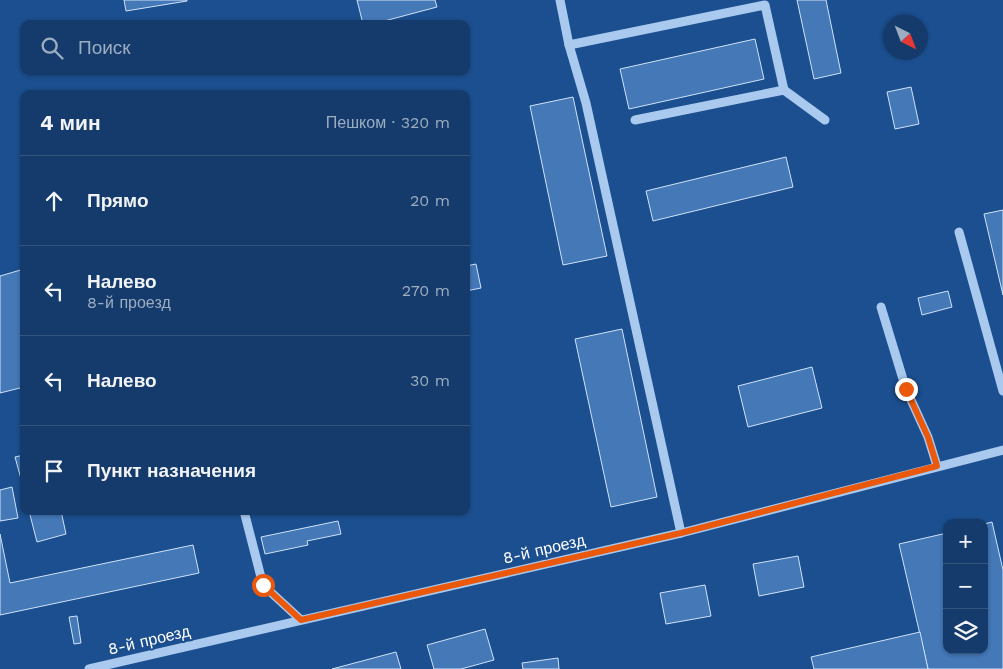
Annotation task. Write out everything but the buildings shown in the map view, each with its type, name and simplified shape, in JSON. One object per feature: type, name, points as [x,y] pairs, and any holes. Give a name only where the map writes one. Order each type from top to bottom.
[{"type":"street","points":[[560,0],[569,46],[586,103],[681,533]]},
{"type":"street","points":[[569,46],[765,2],[784,90],[825,120]]},
{"type":"street","points":[[635,120],[784,90]]},
{"type":"street","points":[[959,232],[1003,391]]},
{"type":"street","points":[[881,307],[906,389],[928,437],[937,466]]},
{"type":"street","name":"8-й проезд","points":[[89,669],[102,668],[301,620],[681,533],[1003,450]]},
{"type":"street","points":[[245,515],[263,585],[301,620]]},
{"type":"route","points":[[263,585],[301,620],[681,533],[937,466],[928,437],[906,389]]}]
